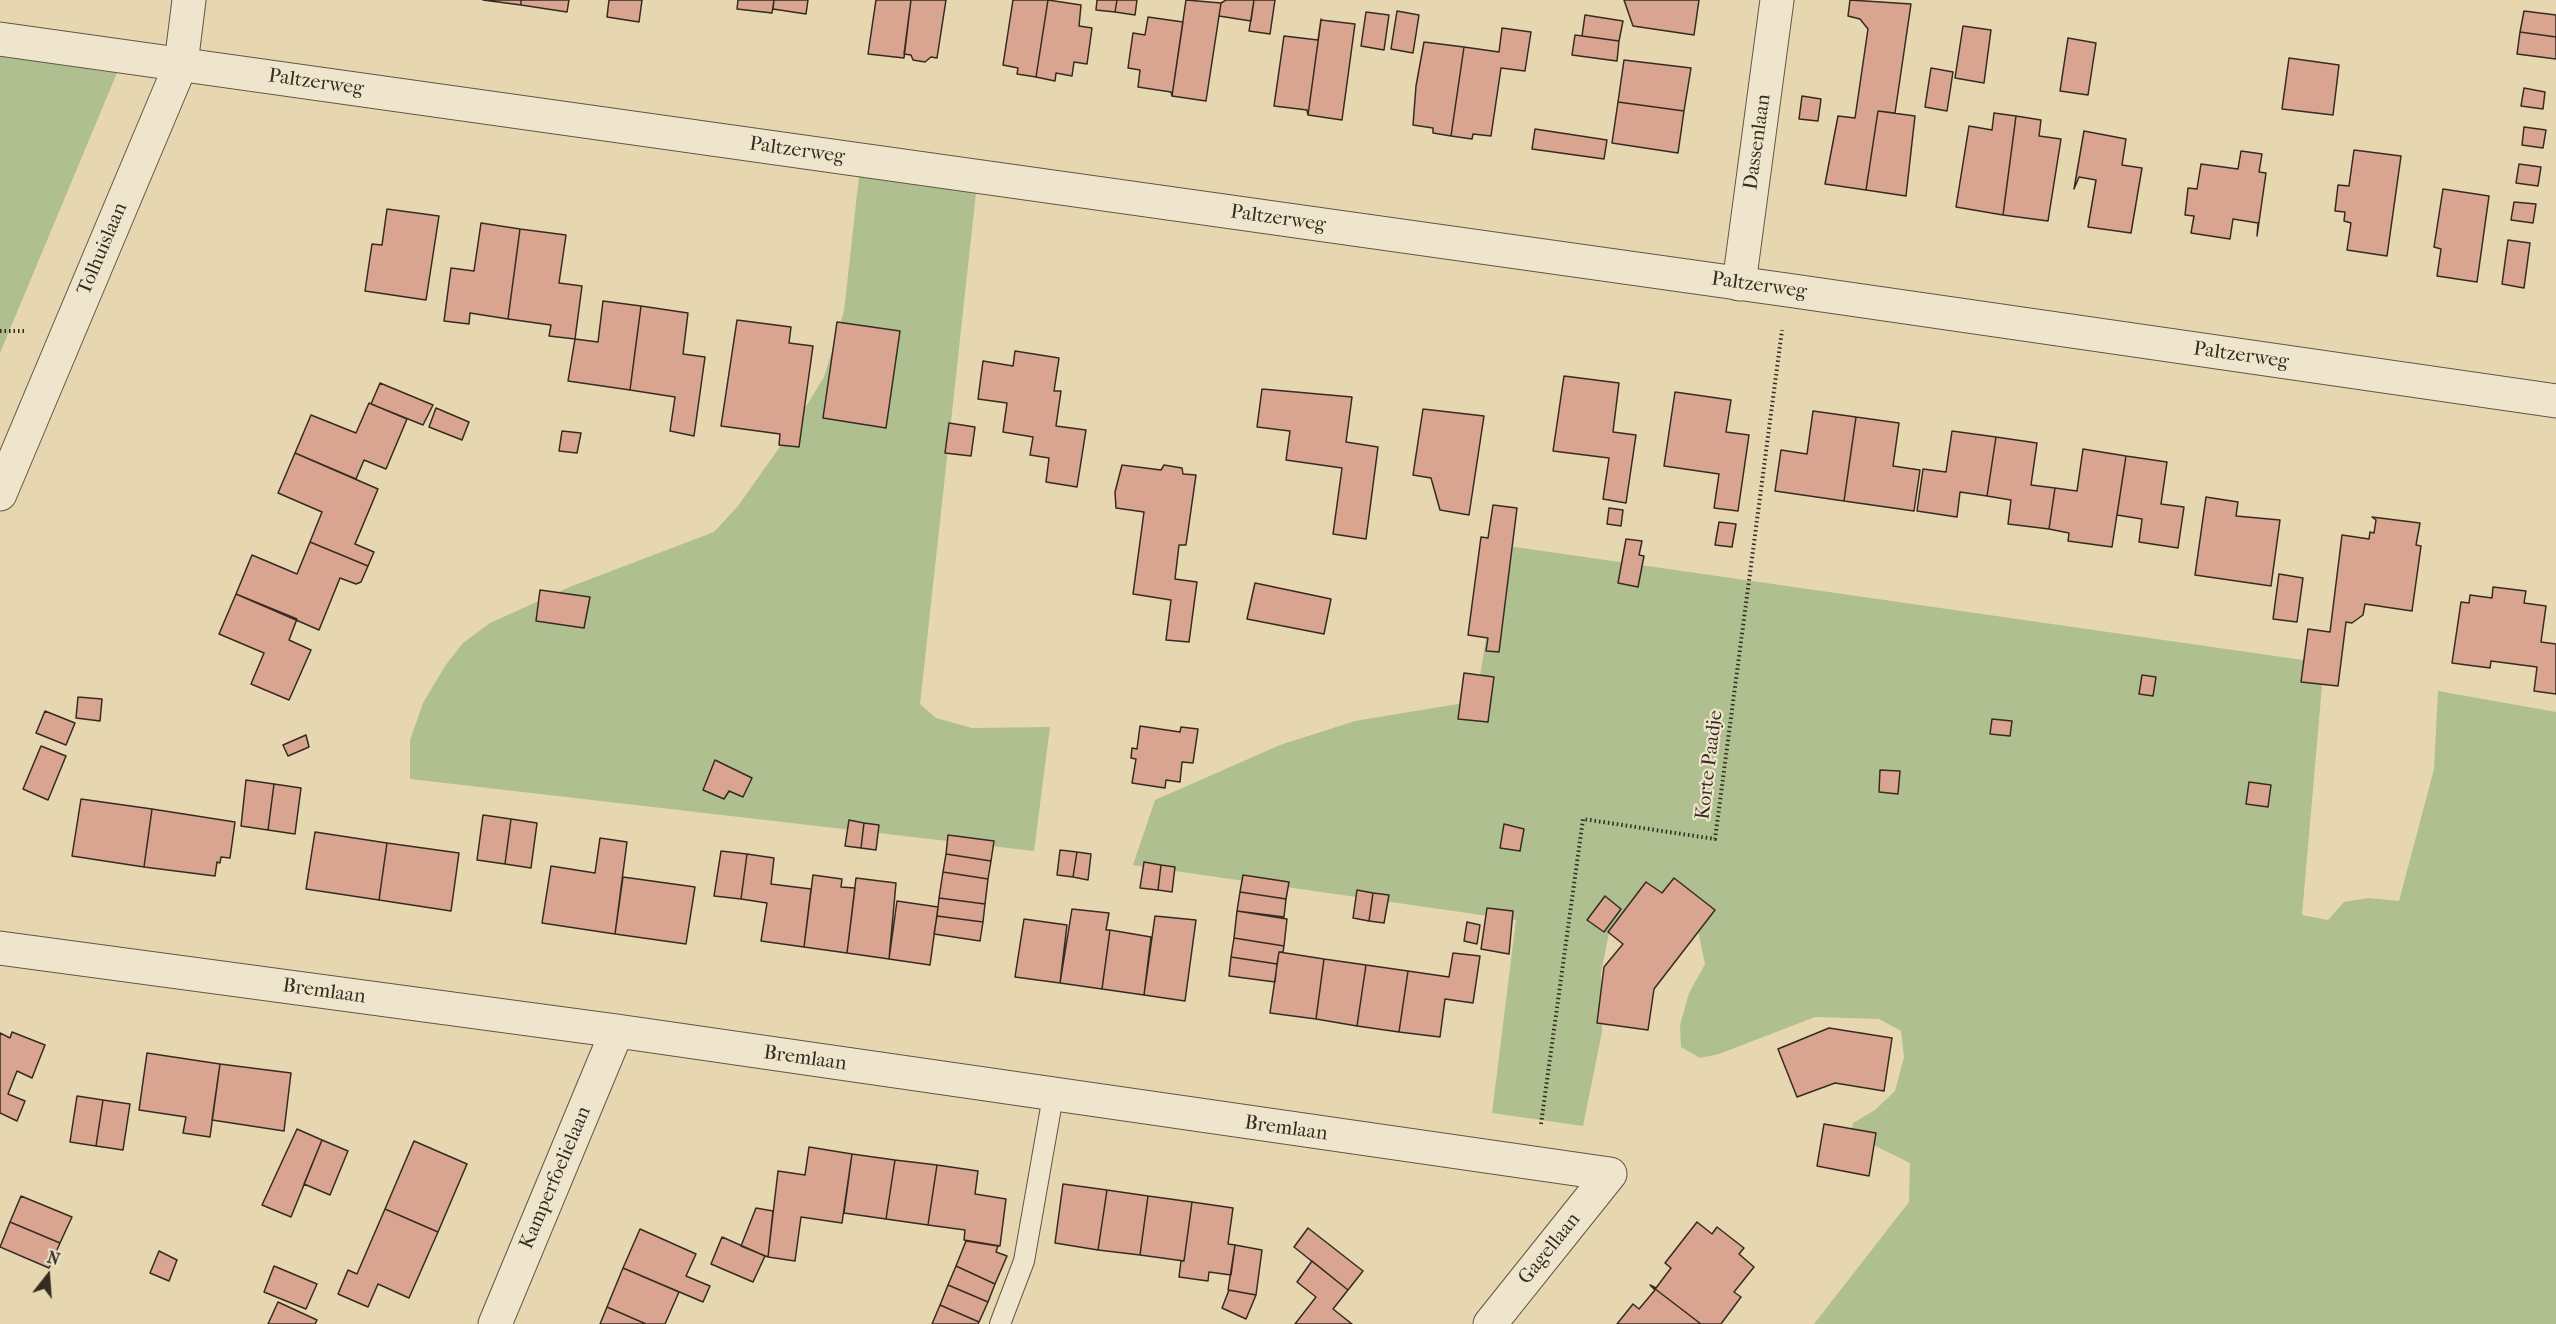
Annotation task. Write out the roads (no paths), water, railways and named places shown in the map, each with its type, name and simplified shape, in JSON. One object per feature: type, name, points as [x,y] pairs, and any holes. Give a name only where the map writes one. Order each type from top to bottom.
[{"type":"street","name":"Tolhuislaan","points":[[0,494],[181,64],[189,0]]},
{"type":"street","name":"Dassenlaan","points":[[1739,284],[1778,0]]},
{"type":"street","name":"Paltzerweg","points":[[0,39],[1787,290],[2556,401]]},
{"type":"street","name":"Bremlaan","points":[[0,948],[617,1032],[1610,1174]]},
{"type":"street","name":"Kamperfoelielaan","points":[[495,1324],[617,1032]]},
{"type":"street","name":"Gagellaan","points":[[1490,1324],[1610,1174]]},
{"type":"lane","points":[[1000,1324],[1024,1261],[1053,1096]]}]
